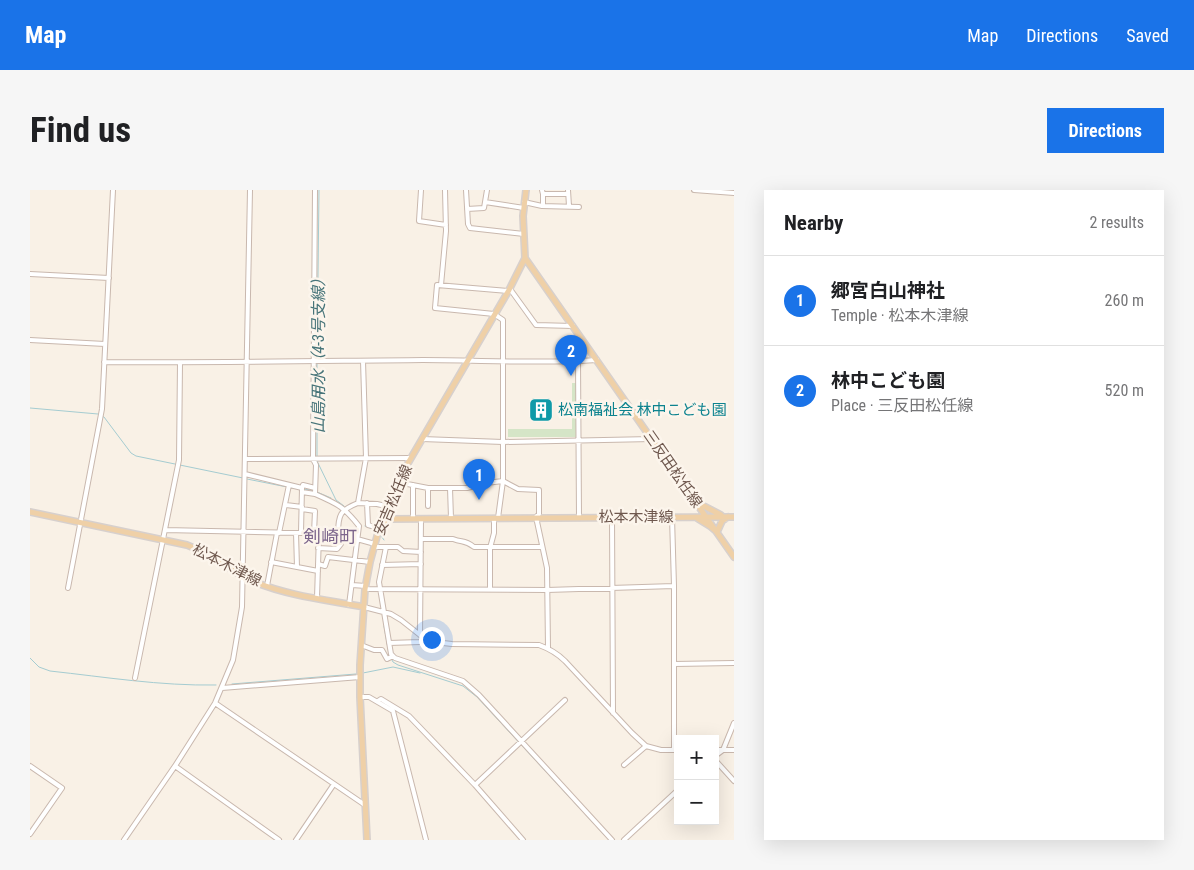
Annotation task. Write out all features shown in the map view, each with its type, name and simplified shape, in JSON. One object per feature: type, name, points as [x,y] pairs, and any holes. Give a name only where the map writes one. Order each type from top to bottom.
[{"type":"main road","name":"安吉松任線","points":[[367,840],[360,677],[366,588],[374,545],[378,531],[388,519],[397,482],[509,290],[525,258],[524,205],[526,190]]},
{"type":"main road","name":"三反田松任線","points":[[525,258],[734,557]]},
{"type":"main road","points":[[690,517],[698,510],[696,501]]},
{"type":"main road","points":[[696,501],[709,510],[730,517]]},
{"type":"main road","name":"松本木津線","points":[[30,512],[163,540],[201,550],[242,576],[267,586],[364,608]]},
{"type":"main road","points":[[690,517],[704,522],[717,532],[722,521],[730,517]]},
{"type":"main road","name":"松本木津線","points":[[388,519],[730,517]]},
{"type":"street","points":[[68,588],[101,414],[113,190]]},
{"type":"street","points":[[124,840],[215,703],[233,660],[240,627],[244,532],[250,190]]},
{"type":"street","points":[[315,190],[316,494]]},
{"type":"street","points":[[421,190],[419,222],[446,225]]},
{"type":"street","points":[[441,285],[446,225],[445,190]]},
{"type":"street","points":[[466,190],[468,224],[472,229],[524,234]]},
{"type":"street","points":[[467,209],[484,208],[487,190]]},
{"type":"street","points":[[694,190],[734,193]]},
{"type":"street","points":[[543,206],[542,192],[568,192],[569,206]]},
{"type":"street","points":[[485,202],[579,207]]},
{"type":"street","points":[[30,274],[109,278]]},
{"type":"street","points":[[490,589],[490,548],[503,481],[502,320],[494,314],[436,308],[437,285],[509,290],[536,325],[573,326]]},
{"type":"street","points":[[30,340],[105,344]]},
{"type":"street","points":[[104,362],[503,362],[597,360]]},
{"type":"street","points":[[358,503],[366,458],[364,361]]},
{"type":"street","points":[[578,361],[579,517]]},
{"type":"street","points":[[134,678],[178,465],[180,363]]},
{"type":"street","points":[[421,439],[503,442],[652,439]]},
{"type":"street","points":[[245,459],[410,458]]},
{"type":"street","points":[[245,475],[316,494],[345,509],[359,526],[349,604]]},
{"type":"street","points":[[397,482],[428,488],[466,488],[486,482],[503,481],[518,489],[539,490],[539,514],[536,517],[547,568],[548,648]]},
{"type":"street","points":[[296,567],[303,485],[315,488]]},
{"type":"street","points":[[413,485],[413,519]]},
{"type":"street","points":[[267,586],[289,487]]},
{"type":"street","points":[[428,488],[428,506]]},
{"type":"street","points":[[450,488],[450,518]]},
{"type":"street","points":[[337,558],[337,549],[341,544],[338,519],[345,509],[358,503],[390,507]]},
{"type":"street","points":[[367,504],[368,525],[378,531]]},
{"type":"street","points":[[286,505],[314,511],[318,548],[317,598]]},
{"type":"street","points":[[612,517],[613,714]]},
{"type":"street","points":[[672,517],[676,735]]},
{"type":"street","points":[[390,643],[420,642],[422,636],[420,519]]},
{"type":"street","points":[[165,530],[353,534],[357,538],[374,545],[398,548],[403,551],[421,552]]},
{"type":"street","points":[[421,539],[467,541],[474,547],[542,547]]},
{"type":"street","points":[[318,548],[337,549]]},
{"type":"street","points":[[386,548],[379,589],[391,657]]},
{"type":"street","points":[[318,564],[325,566],[328,558],[370,562]]},
{"type":"street","points":[[271,562],[318,571]]},
{"type":"street","points":[[382,565],[421,564]]},
{"type":"street","points":[[352,585],[379,589],[547,590],[674,586]]},
{"type":"street","points":[[364,608],[383,612],[401,620],[422,636],[441,643],[539,645],[555,651],[613,714],[646,746],[661,750],[674,750]]},
{"type":"street","points":[[362,645],[374,650],[382,650],[385,658],[391,657],[464,681],[520,744],[612,840]]},
{"type":"street","points":[[674,664],[734,663]]},
{"type":"street","points":[[222,688],[360,677]]},
{"type":"street","points":[[360,697],[369,697],[378,701],[393,712],[426,840]]},
{"type":"street","points":[[378,701],[382,699],[409,716],[475,785],[523,840]]},
{"type":"street","points":[[475,785],[565,700]]},
{"type":"street","points":[[215,703],[365,804]]},
{"type":"street","points":[[719,753],[723,750],[734,723]]},
{"type":"street","points":[[624,765],[646,746]]},
{"type":"street","points":[[719,750],[734,750]]},
{"type":"street","points":[[719,764],[734,780]]},
{"type":"street","points":[[30,766],[62,788],[30,834]]},
{"type":"street","points":[[174,766],[279,840]]},
{"type":"street","points":[[296,840],[334,784]]},
{"type":"street","points":[[624,840],[674,794]]},
{"type":"green space","points":[[572,383],[577,383],[578,437],[508,437],[508,429],[572,429]]},
{"type":"waterway","name":"山島用水（4-3号支線）","points":[[317,359],[319,190]]},
{"type":"waterway","name":"山島用水（4-3号支線）","points":[[317,363],[317,457]]},
{"type":"waterway","points":[[30,408],[98,414],[104,417],[131,453],[136,456],[243,478]]},
{"type":"waterway","name":"山島用水（4-3号支線）","points":[[317,461],[336,500],[344,506]]},
{"type":"waterway","points":[[247,479],[287,487]]},
{"type":"waterway","points":[[291,488],[312,490]]},
{"type":"waterway","points":[[317,492],[331,498]]},
{"type":"waterway","points":[[365,526],[376,530]]},
{"type":"waterway","points":[[379,533],[384,540]]},
{"type":"waterway","points":[[384,626],[389,654]]},
{"type":"waterway","points":[[30,658],[39,667],[50,671],[153,683],[216,685]]},
{"type":"waterway","points":[[391,658],[398,665],[463,686],[477,697],[609,840]]},
{"type":"waterway","points":[[363,673],[393,667],[420,673]]},
{"type":"waterway","points":[[232,684],[356,674]]},
{"type":"place","name":"林中こども園","points":[[571,376]]},
{"type":"place","name":"松南福祉会 林中こども園","points":[[541,410]]},
{"type":"place","name":"郷宮白山神社","points":[[479,500]]},
{"type":"district","name":"剣崎町","points":[[330,537]]}]
